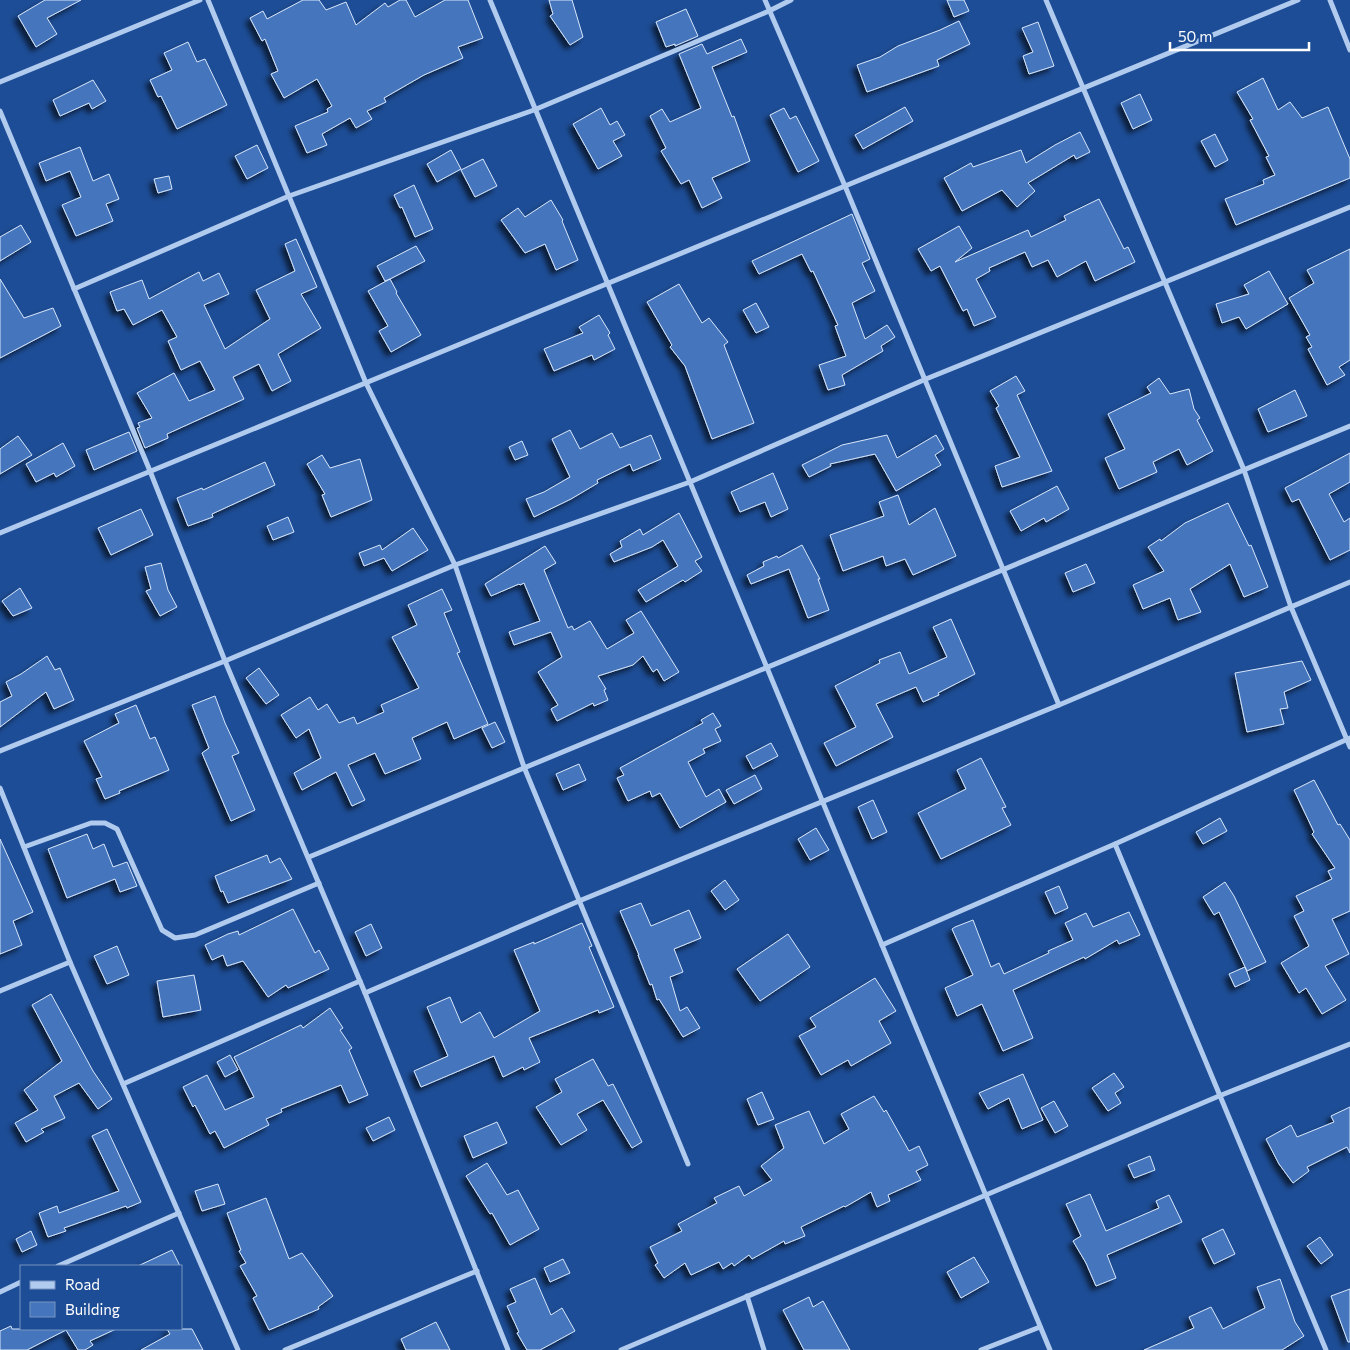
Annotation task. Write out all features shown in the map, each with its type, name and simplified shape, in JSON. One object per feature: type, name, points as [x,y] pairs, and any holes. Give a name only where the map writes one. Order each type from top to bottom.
[{"type":"street","points":[[0,82],[200,0]]},
{"type":"street","points":[[208,0],[366,383],[455,565],[524,767],[688,1164]]},
{"type":"street","points":[[490,0],[534,110],[1050,1350]]},
{"type":"street","points":[[765,0],[926,379],[1059,705]]},
{"type":"street","points":[[74,289],[289,196],[534,110],[769,11],[790,0]]},
{"type":"street","points":[[1046,0],[1244,470],[1291,607],[1348,738],[1350,747]]},
{"type":"street","points":[[0,533],[1298,0]]},
{"type":"street","points":[[1330,0],[1350,50]]},
{"type":"street","points":[[0,111],[150,471],[225,661],[365,993],[508,1350]]},
{"type":"street","points":[[0,751],[225,661],[455,565],[690,482],[926,379],[1350,208]]},
{"type":"street","points":[[309,857],[1350,426]]},
{"type":"street","points":[[365,993],[579,901],[1059,705],[1350,582]]},
{"type":"street","points":[[882,945],[1115,844],[1348,738]]},
{"type":"street","points":[[0,788],[70,962],[238,1350]]},
{"type":"street","points":[[24,847],[91,823],[105,823],[117,829],[162,930],[175,938],[195,935],[319,883]]},
{"type":"street","points":[[1115,844],[1326,1350]]},
{"type":"street","points":[[0,991],[70,962]]},
{"type":"street","points":[[123,1084],[360,981]]},
{"type":"street","points":[[621,1350],[1219,1096],[1350,1044]]},
{"type":"street","points":[[60,1265],[179,1213]]},
{"type":"street","points":[[285,1350],[477,1271]]},
{"type":"street","points":[[0,1292],[20,1282]]},
{"type":"street","points":[[747,1296],[764,1350]]},
{"type":"street","points":[[981,1350],[1040,1326]]},
{"type":"building","points":[[45,0],[81,0],[47,18],[57,34],[36,47],[18,16]]},
{"type":"building","points":[[303,0],[319,0],[326,10],[346,2],[356,25],[385,3],[388,7],[400,0],[406,0],[415,17],[445,0],[468,0],[483,38],[458,47],[463,58],[424,75],[384,98],[386,102],[367,111],[372,119],[356,128],[350,118],[322,134],[327,145],[307,153],[295,126],[328,112],[327,109],[332,106],[317,79],[284,98],[271,74],[278,71],[265,39],[262,41],[250,18],[263,11],[267,19]]},
{"type":"building","points":[[549,0],[572,0],[583,37],[570,45],[550,16],[553,14]]},
{"type":"building","points":[[947,0],[964,0],[969,11],[954,17]]},
{"type":"building","points":[[686,9],[698,36],[675,46],[675,44],[666,47],[656,22]]},
{"type":"building","points":[[959,21],[970,44],[937,60],[939,66],[867,92],[857,65],[880,57],[898,46]]},
{"type":"building","points":[[1038,22],[1054,66],[1029,74],[1023,56],[1033,52],[1022,28]]},
{"type":"building","points":[[741,39],[747,52],[712,67],[732,117],[734,116],[750,161],[712,178],[722,198],[702,208],[689,180],[681,184],[661,151],[666,148],[650,116],[662,109],[670,122],[701,108],[679,54],[702,44],[707,54]]},
{"type":"building","points":[[188,42],[197,62],[205,59],[227,105],[177,129],[161,96],[158,97],[150,80],[172,70],[164,53]]},
{"type":"building","points":[[1263,78],[1278,110],[1290,102],[1302,118],[1328,107],[1350,159],[1350,178],[1236,225],[1225,199],[1264,184],[1263,180],[1275,175],[1266,157],[1269,156],[1250,120],[1253,119],[1237,92]]},
{"type":"building","points":[[93,80],[106,101],[92,109],[89,103],[60,116],[53,100]]},
{"type":"building","points":[[1140,94],[1152,120],[1133,129],[1121,103]]},
{"type":"building","points":[[905,107],[913,121],[863,149],[855,135]]},
{"type":"building","points":[[601,108],[610,125],[617,121],[625,135],[613,141],[622,156],[598,169],[573,124]]},
{"type":"building","points":[[784,108],[790,119],[796,116],[819,161],[798,172],[770,115]]},
{"type":"building","points":[[1080,132],[1090,152],[1076,159],[1074,155],[1028,183],[1035,191],[1017,207],[1002,190],[962,211],[944,178],[971,163],[973,167],[1021,150],[1026,163]]},
{"type":"building","points":[[1215,134],[1228,160],[1215,167],[1201,141]]},
{"type":"building","points":[[257,145],[268,168],[247,179],[235,156]]},
{"type":"building","points":[[80,147],[93,181],[109,174],[119,199],[106,204],[113,221],[76,236],[62,205],[81,197],[70,171],[46,181],[39,163]]},
{"type":"building","points":[[451,150],[461,169],[437,182],[427,164]]},
{"type":"building","points":[[483,159],[497,186],[475,197],[461,170]]},
{"type":"building","points":[[169,176],[172,189],[158,193],[154,179]]},
{"type":"building","points":[[414,185],[433,229],[415,237],[402,207],[400,208],[394,195]]},
{"type":"building","points":[[1099,199],[1124,249],[1128,247],[1135,262],[1095,281],[1086,261],[1057,277],[1048,260],[1032,267],[1025,252],[989,268],[990,271],[976,279],[996,317],[974,326],[967,309],[963,311],[940,266],[931,271],[918,249],[959,226],[972,248],[955,262],[1028,230],[1031,237],[1066,220],[1064,216]]},
{"type":"building","points":[[551,200],[563,220],[578,260],[556,270],[545,244],[525,253],[501,220],[518,208],[525,217]]},
{"type":"building","points":[[852,214],[870,259],[862,263],[875,291],[852,303],[865,339],[887,325],[895,337],[881,346],[883,351],[842,375],[845,385],[828,390],[819,365],[846,356],[835,326],[838,325],[813,271],[811,272],[802,254],[759,274],[752,261]]},
{"type":"building","points":[[21,225],[31,242],[0,261],[0,237]]},
{"type":"building","points":[[296,239],[317,287],[301,294],[321,328],[278,354],[291,381],[272,391],[259,364],[233,377],[244,399],[167,434],[168,438],[145,448],[137,428],[140,427],[138,423],[152,418],[137,393],[174,373],[189,401],[215,390],[200,361],[181,370],[168,341],[177,337],[162,310],[133,325],[124,309],[117,311],[110,292],[142,280],[149,299],[199,272],[203,281],[219,273],[229,294],[204,305],[225,349],[270,319],[256,290],[295,271],[285,244]]},
{"type":"building","points":[[416,246],[425,261],[385,281],[377,266]]},
{"type":"building","points":[[1350,249],[1350,360],[1339,367],[1345,375],[1327,385],[1308,349],[1312,347],[1306,337],[1310,335],[1289,298],[1314,283],[1307,270]]},
{"type":"building","points":[[1269,271],[1288,304],[1246,329],[1239,317],[1222,323],[1216,304],[1249,294],[1244,285]]},
{"type":"building","points":[[0,279],[24,318],[53,308],[61,326],[0,358]]},
{"type":"building","points":[[390,279],[396,293],[421,335],[391,352],[379,331],[388,326],[368,291]]},
{"type":"building","points":[[679,284],[702,323],[709,318],[728,342],[724,345],[754,423],[712,439],[685,366],[670,347],[672,345],[647,302]]},
{"type":"building","points":[[756,303],[769,327],[756,333],[743,310]]},
{"type":"building","points":[[599,315],[610,333],[608,335],[615,349],[594,360],[592,355],[554,371],[544,349],[583,333],[579,327]]},
{"type":"building","points":[[1016,376],[1025,391],[1017,395],[1052,471],[1002,487],[995,466],[1020,457],[996,408],[999,406],[990,391]]},
{"type":"building","points":[[1159,378],[1170,394],[1189,389],[1194,409],[1200,418],[1197,420],[1213,451],[1187,465],[1179,449],[1153,462],[1157,472],[1119,489],[1105,458],[1125,449],[1108,414],[1151,393],[1147,387]]},
{"type":"building","points":[[1295,390],[1307,416],[1268,432],[1258,409]]},
{"type":"building","points":[[570,430],[580,449],[612,433],[620,448],[651,435],[661,459],[633,471],[630,464],[597,480],[598,483],[571,499],[534,517],[526,499],[544,492],[570,477],[552,439]]},
{"type":"building","points":[[129,432],[137,451],[94,470],[86,450]]},
{"type":"building","points":[[887,435],[897,458],[936,435],[944,449],[935,455],[941,465],[896,491],[875,454],[830,464],[831,466],[809,477],[802,465],[842,445]]},
{"type":"building","points":[[18,436],[32,455],[0,474],[0,449]]},
{"type":"building","points":[[522,441],[528,455],[515,460],[509,447]]},
{"type":"building","points":[[63,443],[75,466],[56,477],[54,473],[36,482],[26,464]]},
{"type":"building","points":[[1350,453],[1350,482],[1329,494],[1344,522],[1350,518],[1350,550],[1330,560],[1299,499],[1292,502],[1285,488]]},
{"type":"building","points":[[322,455],[330,468],[360,459],[372,500],[331,517],[322,495],[325,494],[307,464]]},
{"type":"building","points":[[265,462],[275,485],[212,514],[213,517],[188,526],[177,498],[202,488],[203,490]]},
{"type":"building","points":[[773,473],[788,509],[771,517],[765,502],[740,512],[731,492]]},
{"type":"building","points":[[1057,486],[1069,509],[1046,522],[1044,518],[1021,531],[1010,511]]},
{"type":"building","points":[[898,495],[909,525],[935,508],[956,556],[913,575],[905,559],[886,566],[883,556],[843,571],[830,535],[884,516],[879,502]]},
{"type":"building","points":[[1228,503],[1249,546],[1251,545],[1268,587],[1244,597],[1230,564],[1190,589],[1201,612],[1178,620],[1170,598],[1143,609],[1133,585],[1164,571],[1148,547],[1160,539],[1161,541],[1185,523]]},
{"type":"building","points":[[141,509],[153,535],[111,555],[98,528]]},
{"type":"building","points":[[679,513],[702,557],[695,561],[702,571],[646,602],[638,590],[678,566],[663,540],[652,547],[614,562],[610,554],[622,547],[620,541],[640,529],[643,535]]},
{"type":"building","points":[[288,517],[294,532],[273,540],[267,526]]},
{"type":"building","points":[[413,528],[428,550],[392,571],[384,558],[364,566],[359,553],[380,545],[382,550]]},
{"type":"building","points":[[802,545],[820,579],[818,579],[829,610],[808,618],[789,569],[751,584],[747,575],[764,566],[763,562],[777,556],[778,558]]},
{"type":"building","points":[[545,546],[556,563],[544,570],[568,628],[572,626],[574,630],[590,621],[607,649],[634,633],[626,620],[641,611],[679,672],[664,681],[657,669],[653,672],[643,656],[633,665],[598,676],[606,689],[604,690],[608,700],[594,706],[593,703],[557,721],[551,709],[558,705],[538,672],[562,657],[551,632],[514,645],[509,632],[540,621],[524,583],[491,596],[485,584]]},
{"type":"building","points":[[161,563],[168,590],[177,607],[160,616],[146,591],[151,589],[145,567]]},
{"type":"building","points":[[1086,564],[1095,583],[1073,592],[1065,573]]},
{"type":"building","points":[[20,588],[32,608],[13,616],[2,601]]},
{"type":"building","points":[[442,589],[452,610],[444,613],[460,652],[457,653],[488,724],[454,739],[447,722],[412,738],[421,759],[385,774],[375,753],[348,765],[365,800],[352,806],[336,772],[302,790],[294,773],[321,758],[309,729],[296,738],[281,715],[310,697],[318,710],[327,704],[339,723],[354,717],[357,724],[384,712],[381,705],[419,688],[392,637],[417,625],[408,605]]},
{"type":"building","points":[[951,619],[975,674],[923,702],[916,687],[876,704],[893,737],[836,766],[824,743],[856,727],[835,686],[880,663],[879,660],[900,652],[909,674],[947,657],[933,627]]},
{"type":"building","points":[[47,656],[55,670],[60,668],[74,700],[54,709],[46,692],[0,727],[0,702],[12,696],[6,682]]},
{"type":"building","points":[[1302,661],[1311,680],[1284,692],[1288,708],[1280,709],[1284,724],[1247,732],[1235,673]]},
{"type":"building","points":[[259,668],[279,695],[266,704],[246,678]]},
{"type":"building","points":[[215,696],[239,753],[232,756],[255,810],[231,821],[202,753],[209,748],[192,705]]},
{"type":"building","points":[[136,705],[150,739],[155,737],[169,770],[119,791],[120,793],[105,799],[96,779],[102,777],[84,741],[119,723],[115,714]]},
{"type":"building","points":[[713,713],[721,726],[715,729],[721,741],[703,749],[705,753],[688,762],[706,797],[719,789],[726,802],[680,828],[660,793],[652,797],[650,791],[628,801],[617,778],[624,775],[620,768],[703,723],[701,720]]},
{"type":"building","points":[[495,722],[505,742],[492,748],[482,728]]},
{"type":"building","points":[[771,743],[778,756],[753,769],[746,756]]},
{"type":"building","points":[[981,758],[1006,807],[1002,808],[1011,825],[941,859],[918,813],[966,789],[957,770]]},
{"type":"building","points":[[579,764],[586,780],[563,790],[556,774]]},
{"type":"building","points":[[755,775],[762,789],[734,804],[726,790]]},
{"type":"building","points":[[1314,780],[1338,825],[1340,824],[1350,840],[1350,911],[1332,919],[1349,954],[1325,966],[1346,1000],[1322,1014],[1306,988],[1299,993],[1281,963],[1309,946],[1294,916],[1304,911],[1296,896],[1332,879],[1328,871],[1335,868],[1312,834],[1314,832],[1294,790]]},
{"type":"building","points":[[873,800],[887,832],[872,839],[858,807]]},
{"type":"building","points":[[1220,818],[1227,831],[1203,844],[1196,832]]},
{"type":"building","points":[[816,828],[829,850],[810,860],[798,839]]},
{"type":"building","points":[[87,834],[93,849],[104,844],[113,867],[127,862],[137,886],[120,892],[115,879],[67,898],[48,849]]},
{"type":"building","points":[[0,839],[33,912],[13,921],[22,945],[0,954]]},
{"type":"building","points":[[267,855],[270,863],[280,858],[292,879],[228,903],[223,891],[221,892],[215,876]]},
{"type":"building","points":[[725,880],[739,900],[725,910],[711,891]]},
{"type":"building","points":[[1225,882],[1234,896],[1266,962],[1247,971],[1219,912],[1214,915],[1203,897]]},
{"type":"building","points":[[1059,886],[1068,908],[1055,914],[1045,892]]},
{"type":"building","points":[[641,903],[651,926],[689,910],[701,938],[674,949],[683,972],[670,977],[680,1011],[687,1007],[700,1028],[683,1037],[659,999],[657,1000],[652,984],[650,985],[620,911]]},
{"type":"building","points":[[293,909],[315,953],[319,950],[329,969],[288,988],[286,985],[268,997],[243,961],[227,966],[223,955],[212,960],[205,945],[238,931],[239,935]]},
{"type":"building","points":[[1129,912],[1140,935],[1119,944],[1117,940],[1085,959],[1084,957],[1013,990],[1033,1038],[1003,1051],[982,1004],[957,1016],[945,988],[973,975],[952,929],[955,927],[973,920],[991,967],[999,963],[1004,974],[1073,940],[1065,923],[1086,913],[1093,927]]},
{"type":"building","points":[[582,923],[592,946],[589,947],[614,1007],[599,1013],[598,1010],[529,1038],[540,1062],[524,1070],[523,1067],[503,1077],[494,1056],[421,1087],[414,1071],[448,1056],[427,1007],[450,997],[461,1023],[480,1012],[494,1038],[540,1011],[514,950],[534,942],[534,944]]},
{"type":"building","points":[[371,924],[382,948],[366,956],[355,932]]},
{"type":"building","points":[[788,934],[810,967],[760,1001],[737,969]]},
{"type":"building","points":[[117,946],[129,975],[107,984],[94,956]]},
{"type":"building","points":[[1245,967],[1250,980],[1235,987],[1229,974]]},
{"type":"building","points":[[194,975],[201,1010],[163,1017],[157,981]]},
{"type":"building","points":[[875,978],[896,1011],[879,1021],[891,1043],[851,1066],[848,1060],[821,1075],[799,1036],[816,1027],[810,1018]]},
{"type":"building","points":[[51,994],[93,1071],[112,1099],[98,1109],[79,1083],[54,1096],[65,1118],[41,1129],[44,1132],[26,1142],[15,1123],[38,1110],[24,1090],[62,1061],[32,1005]]},
{"type":"building","points":[[330,1008],[343,1028],[340,1030],[352,1048],[349,1050],[368,1095],[349,1103],[341,1085],[281,1109],[282,1112],[266,1119],[269,1125],[224,1148],[215,1131],[210,1134],[183,1087],[207,1075],[225,1110],[254,1097],[234,1057],[301,1025],[303,1028]]},
{"type":"building","points":[[230,1055],[238,1070],[225,1077],[217,1062]]},
{"type":"building","points":[[593,1059],[608,1086],[613,1084],[642,1142],[632,1148],[603,1100],[577,1114],[587,1130],[561,1145],[536,1107],[562,1092],[555,1079]]},
{"type":"building","points":[[1114,1073],[1124,1087],[1115,1093],[1121,1103],[1108,1111],[1092,1088]]},
{"type":"building","points":[[1023,1074],[1043,1120],[1022,1129],[1009,1098],[988,1109],[979,1093]]},
{"type":"building","points":[[762,1092],[774,1119],[758,1125],[747,1099]]},
{"type":"building","points":[[874,1096],[884,1112],[886,1110],[909,1151],[919,1146],[928,1165],[916,1171],[921,1180],[888,1195],[890,1201],[877,1207],[871,1192],[845,1207],[801,1227],[805,1236],[785,1244],[784,1241],[752,1259],[749,1255],[734,1266],[732,1263],[723,1269],[719,1262],[691,1275],[685,1263],[664,1278],[655,1265],[658,1263],[650,1247],[682,1231],[678,1224],[717,1203],[714,1198],[739,1186],[744,1196],[772,1180],[761,1166],[784,1148],[775,1125],[809,1111],[824,1144],[849,1129],[841,1114]]},
{"type":"building","points":[[1054,1101],[1068,1126],[1055,1133],[1041,1108]]},
{"type":"building","points":[[1350,1107],[1350,1153],[1347,1147],[1307,1167],[1309,1171],[1293,1183],[1279,1164],[1266,1139],[1291,1125],[1297,1137],[1334,1122],[1331,1116]]},
{"type":"building","points":[[389,1117],[395,1130],[373,1141],[366,1128]]},
{"type":"building","points":[[497,1122],[507,1143],[473,1158],[464,1136]]},
{"type":"building","points":[[107,1129],[141,1202],[64,1228],[66,1231],[48,1237],[39,1213],[57,1206],[59,1213],[119,1191],[92,1136]]},
{"type":"building","points":[[1150,1156],[1155,1170],[1134,1178],[1128,1165]]},
{"type":"building","points":[[487,1163],[507,1195],[518,1190],[539,1229],[510,1245],[492,1213],[490,1214],[466,1176]]},
{"type":"building","points":[[218,1184],[225,1204],[202,1211],[195,1191]]},
{"type":"building","points":[[1090,1194],[1106,1231],[1159,1208],[1156,1201],[1169,1195],[1182,1222],[1107,1255],[1116,1278],[1096,1286],[1086,1263],[1073,1241],[1081,1236],[1066,1204]]},
{"type":"building","points":[[266,1198],[289,1259],[302,1253],[333,1296],[318,1307],[319,1309],[269,1330],[253,1298],[257,1296],[240,1266],[246,1263],[239,1251],[241,1250],[227,1213]]},
{"type":"building","points":[[1223,1229],[1235,1254],[1214,1264],[1202,1239]]},
{"type":"building","points":[[31,1231],[37,1245],[22,1252],[16,1239]]},
{"type":"building","points":[[1320,1237],[1333,1255],[1321,1264],[1307,1246]]},
{"type":"building","points":[[172,1250],[180,1265],[140,1265]]},
{"type":"building","points":[[974,1257],[989,1282],[961,1298],[947,1272]]},
{"type":"building","points":[[563,1259],[570,1273],[550,1282],[544,1268]]},
{"type":"building","points":[[535,1278],[551,1315],[562,1308],[575,1331],[540,1350],[527,1350],[517,1333],[519,1332],[507,1306],[516,1302],[510,1289]]},
{"type":"building","points":[[1280,1279],[1295,1322],[1304,1336],[1282,1350],[1144,1350],[1194,1328],[1189,1317],[1211,1307],[1223,1329],[1265,1308],[1257,1287]]},
{"type":"building","points":[[1350,1289],[1350,1342],[1348,1342],[1331,1296]]},
{"type":"building","points":[[809,1297],[813,1307],[823,1301],[850,1350],[804,1350],[783,1310]]},
{"type":"building","points":[[436,1322],[450,1350],[406,1350],[401,1339]]},
{"type":"building","points":[[11,1326],[12,1329],[20,1330],[66,1330],[27,1350],[0,1350],[0,1331]]},
{"type":"building","points":[[192,1329],[203,1350],[141,1350],[170,1334],[168,1330]]},
{"type":"building","points":[[66,1330],[114,1330],[90,1341],[93,1345],[85,1350],[78,1350]]}]
